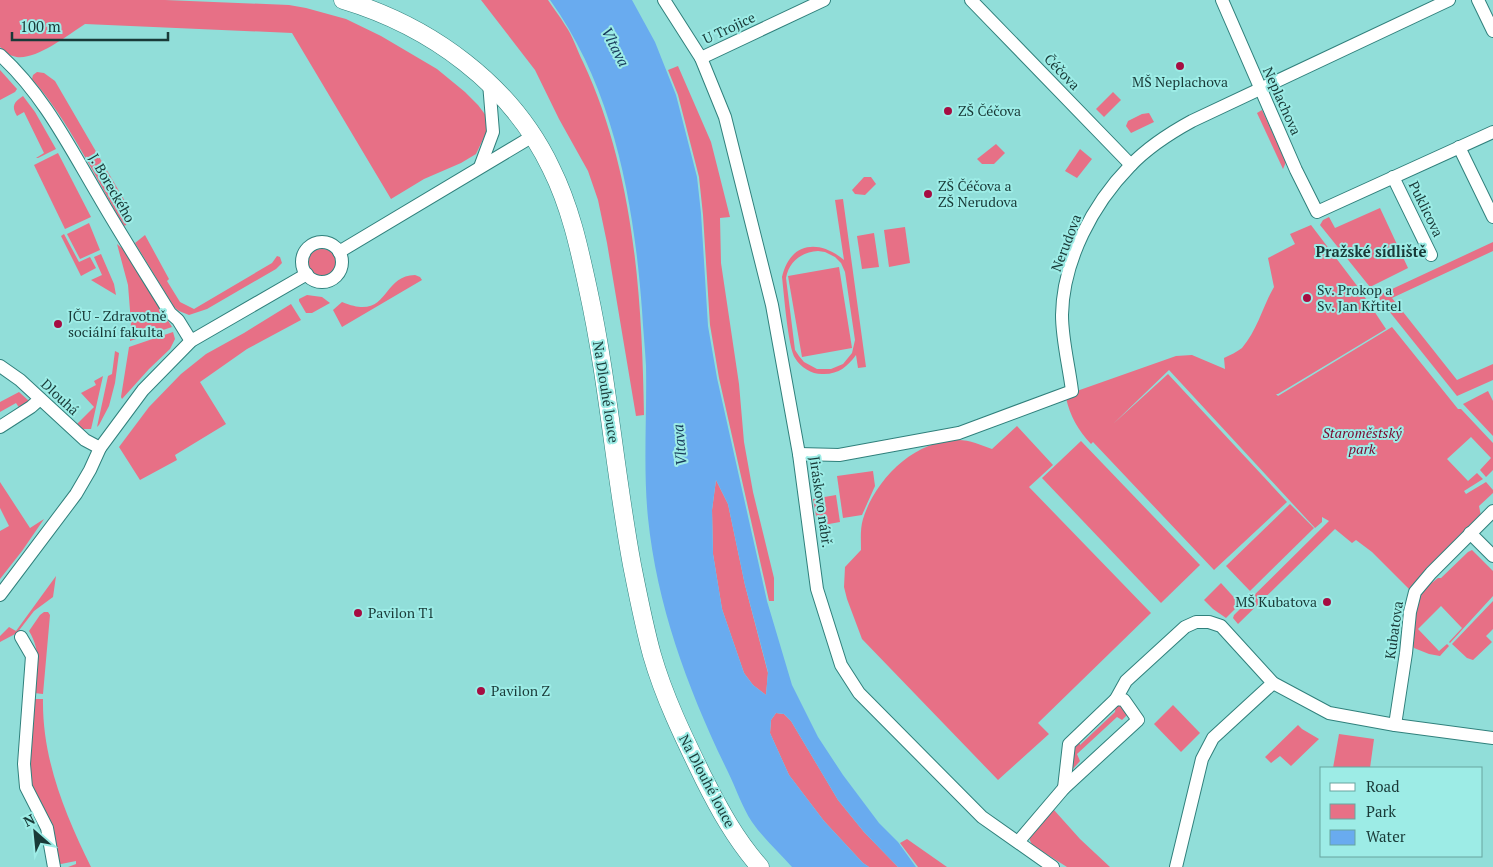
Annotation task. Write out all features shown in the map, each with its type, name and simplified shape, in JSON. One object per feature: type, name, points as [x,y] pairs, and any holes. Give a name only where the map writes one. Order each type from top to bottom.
[{"type":"main road","name":"Na Dlouhé louce","points":[[343,0],[390,16],[426,35],[458,58],[489,83],[513,108],[533,136],[550,166],[564,196],[578,240],[596,327],[632,565],[652,655],[681,733],[722,815],[760,867]]},
{"type":"street","name":"Jiráskovo nábř.","points":[[664,0],[701,58],[725,117],[772,305],[800,454],[817,590],[841,665],[859,693],[982,817],[1053,867]]},
{"type":"street","name":"U Trojice","points":[[701,58],[824,0]]},
{"type":"street","name":"Čéčova","points":[[971,0],[1131,165]]},
{"type":"street","name":"Neplachova","points":[[1222,0],[1296,170],[1317,212]]},
{"type":"street","name":"Nerudova","points":[[800,454],[839,455],[959,433],[1072,391],[1062,316],[1068,277],[1077,249],[1092,216],[1118,179],[1131,165],[1170,133],[1192,120],[1448,0]]},
{"type":"street","points":[[1478,0],[1493,32]]},
{"type":"street","name":"J. Boreckého","points":[[0,55],[29,86],[59,128],[125,240],[170,313],[178,320],[190,341]]},
{"type":"street","points":[[480,167],[493,132],[489,83]]},
{"type":"street","name":"Puklicova","points":[[1317,212],[1493,132]]},
{"type":"street","points":[[339,252],[533,136]]},
{"type":"street","points":[[1459,147],[1493,216]]},
{"type":"street","name":"Puklicova","points":[[1393,177],[1431,255]]},
{"type":"street","points":[[319,242],[325,242],[331,244],[339,252],[341,264],[336,275],[331,279],[318,281],[307,274],[302,258],[308,247],[319,242]]},
{"type":"street","points":[[0,595],[76,494],[100,448],[143,390],[190,341],[307,274]]},
{"type":"street","name":"Dlouhá","points":[[0,366],[20,380],[85,440],[100,448]]},
{"type":"street","points":[[0,427],[40,399]]},
{"type":"street","name":"Kubatova","points":[[1395,725],[1410,612],[1415,592],[1431,573],[1493,511]]},
{"type":"street","points":[[1470,533],[1493,556]]},
{"type":"street","points":[[1064,788],[1069,744],[1116,699],[1126,681],[1185,627],[1196,622],[1209,622],[1221,626],[1273,683],[1329,713],[1395,725],[1493,738]]},
{"type":"street","points":[[20,637],[32,656],[24,764],[26,787],[47,828],[54,867]]},
{"type":"street","points":[[1176,867],[1202,759],[1213,738],[1273,683]]},
{"type":"street","points":[[1018,842],[1064,788],[1138,720],[1124,700],[1116,699]]},
{"type":"green space","points":[[0,0],[165,0],[289,5],[306,8],[346,19],[381,36],[437,69],[478,105],[487,117],[486,133],[476,154],[461,163],[424,179],[391,199],[292,33],[85,24],[38,53],[20,57],[9,55],[0,47]]},
{"type":"green space","points":[[481,0],[548,0],[570,34],[600,104],[614,146],[632,235],[641,325],[644,415],[636,416],[607,243],[598,200],[588,171],[559,119],[535,70]]},
{"type":"green space","points":[[678,66],[711,142],[730,217],[720,218],[721,263],[739,384],[744,442],[753,492],[774,578],[774,601],[769,601],[719,378],[710,325],[699,177],[678,95],[668,70]]},
{"type":"green space","points":[[0,70],[17,89],[0,100]]},
{"type":"green space","points":[[37,72],[44,73],[55,81],[130,210],[126,225],[124,226],[70,131],[32,79],[33,75]]},
{"type":"green space","points":[[1113,92],[1121,100],[1104,117],[1096,109]]},
{"type":"green space","points":[[23,96],[35,112],[56,149],[38,158],[36,158],[44,153],[24,112],[17,116],[14,110],[17,100]]},
{"type":"green space","points":[[1262,110],[1286,162],[1283,169],[1257,113]]},
{"type":"green space","points":[[1149,113],[1154,122],[1131,133],[1126,126],[1128,121],[1142,114]]},
{"type":"green space","points":[[996,144],[1005,153],[994,164],[982,164],[977,159]]},
{"type":"green space","points":[[1080,149],[1092,159],[1077,178],[1065,171]]},
{"type":"green space","points":[[58,153],[91,217],[65,229],[34,165]]},
{"type":"green space","points":[[864,177],[871,177],[876,184],[865,195],[855,194],[852,190]]},
{"type":"green space","points":[[843,199],[866,367],[858,368],[856,355],[850,363],[839,371],[820,374],[804,368],[795,358],[788,332],[782,277],[786,265],[792,257],[799,251],[807,248],[825,249],[844,260],[835,200]],"holes":[[[825,252],[835,257],[841,263],[845,272],[855,340],[852,353],[843,364],[831,369],[817,369],[804,362],[795,350],[786,278],[790,267],[797,258],[807,253]]]},
{"type":"green space","points":[[1380,208],[1408,268],[1370,287],[1320,225],[1323,220],[1329,217],[1335,228]]},
{"type":"green space","points":[[89,223],[100,250],[80,259],[67,234]]},
{"type":"green space","name":"Staroměstský park","points":[[1311,225],[1358,287],[1386,329],[1276,394],[1278,396],[1392,327],[1458,409],[1461,409],[1493,443],[1493,470],[1486,477],[1480,470],[1491,458],[1471,437],[1447,459],[1468,481],[1477,473],[1483,479],[1464,491],[1466,494],[1486,482],[1493,490],[1493,493],[1479,506],[1481,516],[1475,523],[1409,589],[1372,552],[1356,540],[1352,543],[1335,529],[1238,624],[1233,618],[1234,615],[1329,521],[1322,517],[1322,522],[1315,528],[1169,370],[1113,424],[1168,374],[1287,502],[1214,570],[1093,442],[1091,444],[1086,439],[1072,417],[1066,398],[1074,392],[1176,356],[1192,355],[1225,369],[1224,358],[1242,348],[1247,341],[1274,287],[1268,258],[1295,244],[1290,234]]},
{"type":"green space","points":[[905,227],[910,263],[889,267],[884,230]]},
{"type":"green space","points":[[874,233],[879,267],[862,269],[857,236]]},
{"type":"green space","points":[[64,234],[79,262],[90,257],[96,268],[81,276],[61,236]]},
{"type":"green space","points":[[145,235],[169,279],[167,281],[180,302],[194,309],[272,263],[277,256],[280,257],[282,263],[276,269],[207,309],[189,315],[174,307],[135,243]]},
{"type":"green space","points":[[1493,242],[1493,251],[1392,298],[1457,380],[1493,364],[1493,380],[1457,396],[1377,296]]},
{"type":"green space","points":[[117,244],[123,249],[172,327],[130,341],[131,323],[128,285]]},
{"type":"green space","points":[[322,249],[332,253],[336,263],[332,273],[322,277],[312,273],[308,263],[312,253]]},
{"type":"green space","points":[[101,254],[114,284],[116,295],[91,280],[102,275],[94,257]]},
{"type":"green space","points":[[839,267],[852,348],[802,357],[788,276]]},
{"type":"green space","points":[[415,275],[422,280],[342,327],[333,310],[342,302],[357,307],[369,306],[377,303],[396,282],[404,277]]},
{"type":"green space","points":[[307,295],[322,297],[330,303],[312,313],[306,313],[299,299]]},
{"type":"green space","points":[[291,304],[301,320],[247,349],[200,382],[226,424],[175,455],[177,460],[140,480],[119,447],[149,407],[181,374],[206,354]]},
{"type":"green space","points":[[173,332],[175,339],[170,349],[122,399],[129,347]]},
{"type":"green space","points":[[115,351],[119,353],[115,383],[109,406],[97,427],[108,376],[112,374]]},
{"type":"green space","points":[[103,376],[91,429],[83,429],[77,424],[94,407],[81,393],[96,385],[94,381]]},
{"type":"green space","points":[[1488,391],[1493,401],[1493,436],[1463,404]]},
{"type":"green space","points":[[19,392],[29,401],[20,409],[16,403],[0,412],[0,402]]},
{"type":"green space","points":[[1017,426],[1053,465],[1029,487],[1151,613],[1038,723],[1049,734],[998,780],[862,639],[844,587],[845,567],[861,550],[862,523],[869,504],[877,490],[898,465],[926,447],[942,442],[967,441],[992,449]]},
{"type":"green space","points":[[1081,441],[1200,565],[1161,603],[1042,478]]},
{"type":"green space","points":[[873,471],[875,486],[862,515],[843,518],[837,476]]},
{"type":"green space","points":[[716,480],[728,504],[745,585],[768,673],[766,695],[753,685],[744,673],[722,609],[713,554],[712,510]]},
{"type":"green space","points":[[0,482],[30,528],[44,519],[0,579],[0,531],[9,526],[0,508]]},
{"type":"green space","points":[[836,495],[840,522],[818,526],[813,499]]},
{"type":"green space","points":[[1290,504],[1314,528],[1250,591],[1226,566]]},
{"type":"green space","points":[[1472,550],[1493,571],[1493,596],[1450,643],[1462,628],[1441,606],[1418,629],[1439,651],[1447,644],[1449,646],[1440,656],[1414,648],[1412,637],[1414,620],[1420,597],[1426,588],[1438,578],[1441,578]]},
{"type":"green space","points":[[56,576],[53,597],[34,611],[17,633],[0,642],[0,636],[9,627],[16,631]]},
{"type":"green space","points":[[1221,583],[1240,604],[1226,618],[1204,600]]},
{"type":"green space","points":[[1493,601],[1493,629],[1486,636],[1492,642],[1473,660],[1467,658],[1452,644]]},
{"type":"green space","points":[[44,612],[48,612],[50,615],[43,694],[34,693],[38,661],[36,647],[29,631]]},
{"type":"green space","points":[[33,699],[43,699],[46,743],[57,786],[72,827],[91,867],[68,867],[76,864],[76,861],[56,865],[28,775]]},
{"type":"green space","points":[[1120,702],[1127,715],[1122,720],[1117,717],[1077,754],[1080,761],[1071,771],[1069,759],[1079,738],[1080,745],[1115,712],[1116,703]]},
{"type":"green space","points":[[1173,705],[1200,733],[1181,752],[1154,724]]},
{"type":"green space","points":[[776,713],[784,714],[791,721],[838,800],[864,832],[898,867],[869,867],[824,821],[789,775],[770,733],[771,720]]},
{"type":"green space","points":[[1298,725],[1319,739],[1291,766],[1280,756],[1271,763],[1265,757]]},
{"type":"green space","points":[[1339,734],[1374,739],[1370,767],[1333,767]]},
{"type":"green space","points":[[1054,810],[1080,839],[1110,867],[1067,867],[1032,845],[1029,838],[1031,834]]},
{"type":"green space","points":[[907,839],[947,867],[918,867],[900,843]]},
{"type":"water","name":"Vltava","points":[[550,0],[632,0],[655,42],[676,95],[697,177],[708,326],[717,378],[767,601],[792,685],[818,737],[843,775],[879,823],[898,842],[916,867],[898,867],[864,832],[838,800],[791,721],[784,714],[776,713],[771,720],[770,733],[789,775],[824,821],[869,867],[792,867],[761,834],[748,816],[700,711],[667,616],[652,551],[646,480],[645,352],[638,270],[626,188],[617,148],[605,109],[590,71],[572,34]],"holes":[[[716,480],[728,504],[745,585],[768,672],[766,695],[753,685],[744,673],[722,609],[713,554],[712,510]]]},
{"type":"place","name":"MŠ Neplachova","points":[[1180,66]]},
{"type":"place","name":"ZŠ Čéčova","points":[[948,111]]},
{"type":"place","name":"ZŠ Čéčova a ZŠ Nerudova","points":[[928,194]]},
{"type":"place","name":"Sv. Prokop a Sv. Jan Křtitel","points":[[1307,298]]},
{"type":"place","name":"JČU - Zdravotně sociální fakulta","points":[[58,324]]},
{"type":"place","name":"MŠ Kubatova","points":[[1327,602]]},
{"type":"place","name":"Pavilon T1","points":[[358,613]]},
{"type":"place","name":"Pavilon Z","points":[[481,691]]},
{"type":"district","name":"Pražské sídliště","points":[[1371,252]]}]
